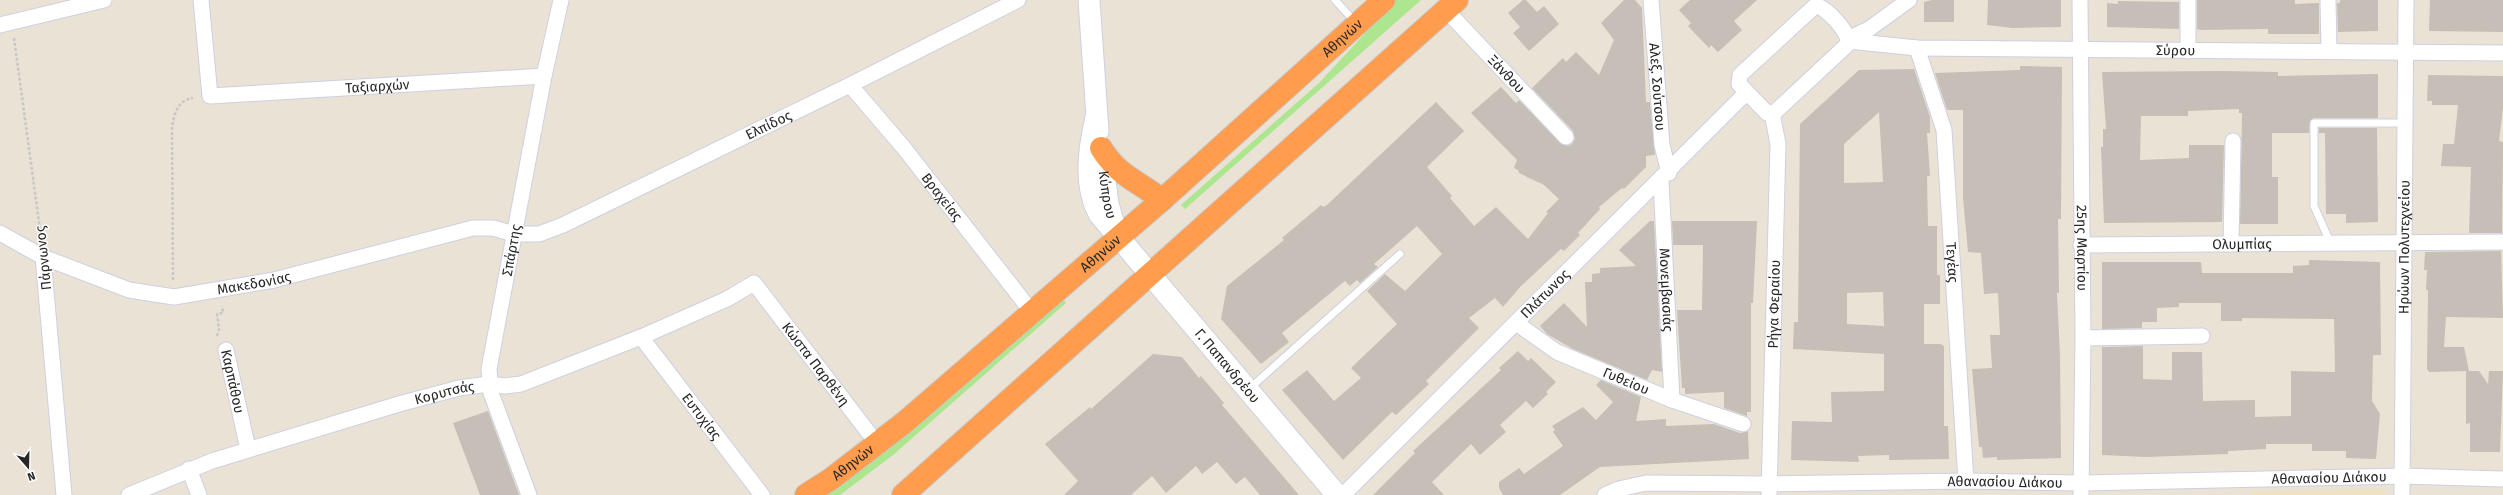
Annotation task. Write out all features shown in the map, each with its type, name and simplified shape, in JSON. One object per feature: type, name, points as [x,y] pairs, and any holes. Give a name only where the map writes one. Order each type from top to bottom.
[{"type":"highway","name":"Αθηνών","points":[[806,495],[878,445],[1031,311],[1162,200],[1384,0]]},
{"type":"highway","points":[[903,495],[1149,274],[1278,163],[1452,5]]},
{"type":"highway","points":[[1101,148],[1117,171],[1126,178],[1142,184],[1162,200]]},
{"type":"street","points":[[6,24],[104,0]]},
{"type":"street","points":[[201,0],[210,96]]},
{"type":"street","name":"Ελπίδος","points":[[514,234],[539,234],[563,224],[850,85],[1018,0]]},
{"type":"street","name":"Κύπρου","points":[[1089,0],[1096,117],[1107,198],[1117,237]]},
{"type":"street","name":"Αλεξ. Σούτσου","points":[[1650,0],[1665,177]]},
{"type":"street","points":[[1849,40],[1847,33],[1822,3],[1812,7],[1740,75],[1739,84],[1764,112],[1772,113],[1849,40],[1869,29],[1909,0]]},
{"type":"street","name":"25ης Μαρτίου","points":[[2080,0],[2079,50],[2083,338],[2081,489]]},
{"type":"street","points":[[2188,0],[2188,51]]},
{"type":"street","points":[[2328,0],[2329,51]]},
{"type":"street","name":"Ηρώων Πολυτεχνείου","points":[[2402,495],[2406,0]]},
{"type":"street","name":"Σπάρτης","points":[[529,495],[489,384],[489,369],[544,76],[564,2]]},
{"type":"street","name":"Ξάνθου","points":[[1452,5],[1566,137]]},
{"type":"street","name":"Σύρου","points":[[1849,40],[1917,48],[2503,53]]},
{"type":"street","name":"Τεγέας","points":[[1917,48],[1944,130],[1966,481]]},
{"type":"street","name":"Ταξιαρχών","points":[[210,96],[544,76]]},
{"type":"street","name":"Βραχείας","points":[[850,85],[904,148],[1031,311]]},
{"type":"street","name":"Πλάτωνος","points":[[1343,495],[1665,177],[1746,93]]},
{"type":"street","name":"Ρήγα Φεραίου","points":[[1769,490],[1778,144],[1772,113]]},
{"type":"street","name":"Κύπρου","points":[[1096,117],[1088,150],[1092,202],[1117,237]]},
{"type":"street","points":[[2231,244],[2233,141]]},
{"type":"street","name":"Μονεμβασιάς","points":[[1665,177],[1672,400]]},
{"type":"street","name":"Μακεδονίας","points":[[0,233],[43,257],[129,290],[174,297],[274,280],[472,228],[493,228],[514,234]]},
{"type":"street","name":"Γ. Παπανδρέου","points":[[1117,237],[1336,495]]},
{"type":"street","name":"Ολυμπίας","points":[[2082,245],[2330,242],[2503,242]]},
{"type":"street","name":"Πάρνωνος","points":[[43,257],[64,495]]},
{"type":"street","name":"Κορυτσάς","points":[[129,495],[189,469],[248,449],[438,393],[489,384],[505,386],[521,384],[641,337],[727,299],[754,283]]},
{"type":"street","name":"Κώστα Παρθένη","points":[[754,283],[878,445]]},
{"type":"street","name":"Γυθείου","points":[[1516,324],[1557,352],[1672,400],[1743,424]]},
{"type":"street","points":[[2083,338],[2202,336]]},
{"type":"street","name":"Ευτυχίας","points":[[641,337],[762,495]]},
{"type":"street","name":"Καρπάθου","points":[[226,350],[248,449]]},
{"type":"street","points":[[189,469],[199,495]]},
{"type":"street","name":"Αθανασίου Διάκου","points":[[1605,495],[1619,489],[1646,483],[1769,490],[1966,481],[2081,489],[2244,488],[2402,476],[2503,479]]},
{"type":"lane","points":[[1335,0],[1357,25]]},
{"type":"lane","points":[[2330,242],[2314,206],[2314,124],[2404,123]]},
{"type":"lane","points":[[1248,390],[1400,254]]},
{"type":"path","name":"Πάρνωνος","points":[[6,24],[43,257]]},
{"type":"path","points":[[174,297],[173,122],[175,110],[188,98],[210,96]]},
{"type":"path","name":"Καρπάθου","points":[[208,291],[210,307],[222,305],[223,313],[217,314],[219,329],[215,341],[226,350]]},
{"type":"shaded area","points":[[2385,489],[2385,495],[2251,495],[2251,491]]},
{"type":"green space","points":[[1396,0],[1421,0],[1185,209],[1181,205],[1319,83]]},
{"type":"green space","points":[[1061,297],[1066,303],[893,455],[840,495],[824,495]]},
{"type":"building","points":[[1523,0],[1526,0],[1537,12],[1544,6],[1559,24],[1529,51],[1513,33],[1520,27],[1508,13]]},
{"type":"building","points":[[1624,0],[1635,0],[1642,8],[1646,102],[1650,102],[1655,155],[1646,156],[1646,167],[1624,189],[1622,188],[1599,207],[1600,209],[1578,233],[1580,235],[1564,251],[1561,249],[1521,286],[1503,307],[1495,298],[1469,318],[1479,328],[1426,381],[1429,384],[1396,415],[1392,412],[1343,460],[1282,390],[1307,370],[1334,401],[1361,378],[1351,368],[1397,324],[1367,291],[1385,274],[1405,291],[1442,254],[1417,226],[1374,264],[1378,267],[1360,283],[1357,280],[1350,286],[1345,281],[1282,333],[1289,342],[1261,364],[1221,319],[1227,286],[1284,240],[1282,238],[1321,205],[1323,207],[1327,205],[1436,102],[1464,131],[1427,167],[1452,196],[1450,198],[1474,226],[1496,207],[1528,239],[1548,213],[1546,212],[1559,199],[1544,185],[1519,173],[1518,170],[1514,168],[1517,160],[1471,113],[1501,87],[1516,103],[1519,100],[1560,143],[1568,146],[1572,144],[1575,139],[1573,131],[1532,88],[1563,58],[1566,62],[1576,52],[1599,75],[1614,40],[1601,23]]},
{"type":"building","points":[[1690,0],[1757,0],[1734,21],[1742,30],[1718,52],[1711,45],[1709,48],[1688,26],[1691,23],[1679,10]]},
{"type":"building","points":[[1932,0],[1954,0],[1954,22],[1924,22],[1924,2]]},
{"type":"building","points":[[1988,0],[2061,0],[2061,27],[2012,28],[1987,25]]},
{"type":"building","points":[[2197,0],[2295,0],[2295,4],[2319,3],[2319,34],[2268,34],[2268,29],[2200,30],[2197,29]]},
{"type":"building","points":[[2340,0],[2378,0],[2378,31],[2338,32],[2337,3],[2340,3]]},
{"type":"building","points":[[2430,0],[2503,0],[2503,32],[2429,31]]},
{"type":"building","points":[[2118,1],[2179,2],[2179,29],[2107,27],[2107,3],[2118,4]]},
{"type":"building","points":[[2020,66],[2062,67],[2061,219],[2058,219],[2059,293],[2057,293],[2060,355],[2061,458],[1997,460],[1997,457],[1983,458],[1982,447],[1979,447],[1972,369],[1992,368],[1990,335],[2000,335],[1998,293],[1984,294],[1981,253],[1968,252],[1963,198],[1963,110],[1947,110],[1935,73],[2020,70]]},
{"type":"building","points":[[1914,69],[1930,117],[1930,133],[1927,133],[1930,176],[1927,176],[1928,226],[1937,226],[1937,275],[1940,275],[1940,304],[1924,304],[1924,344],[1941,344],[1944,346],[1944,426],[1948,426],[1949,459],[1889,460],[1889,455],[1858,456],[1859,462],[1791,460],[1792,421],[1832,422],[1831,392],[1884,391],[1884,354],[1793,349],[1794,322],[1798,322],[1800,124],[1859,70]],"holes":[[[1879,112],[1883,182],[1844,183],[1844,144]],[[1883,292],[1884,326],[1847,324],[1847,293]]]},
{"type":"building","points":[[2102,72],[2278,72],[2278,76],[2378,74],[2378,118],[2314,118],[2310,121],[2309,133],[2272,133],[2272,177],[2278,177],[2278,224],[2240,224],[2242,113],[2239,113],[2239,109],[2188,111],[2188,116],[2141,116],[2140,160],[2189,158],[2189,145],[2224,145],[2222,222],[2104,223],[2101,147],[2103,147],[2103,129],[2106,129]]},
{"type":"building","points":[[2428,75],[2503,76],[2503,107],[2499,141],[2503,142],[2502,233],[2469,233],[2471,167],[2441,166],[2443,144],[2454,144],[2458,105],[2432,105],[2432,101],[2427,101]]},
{"type":"building","points":[[2319,128],[2377,128],[2378,222],[2346,223],[2346,214],[2326,214],[2325,133],[2319,133]]},
{"type":"building","points":[[1650,221],[1654,221],[1662,372],[1652,370],[1647,380],[1573,349],[1547,334],[1540,326],[1564,303],[1587,327],[1585,282],[1592,282],[1592,274],[1600,273],[1600,268],[1636,266],[1619,250]]},
{"type":"building","points":[[1672,221],[1757,221],[1753,303],[1751,303],[1751,412],[1747,412],[1747,416],[1724,408],[1724,392],[1685,394],[1685,388],[1682,388],[1677,310],[1702,310],[1703,245],[1673,245]]},
{"type":"building","points":[[2501,251],[2503,318],[2446,317],[2444,347],[2464,347],[2469,371],[2479,371],[2488,384],[2489,371],[2503,371],[2500,452],[2470,452],[2470,423],[2466,424],[2466,371],[2429,372],[2427,369],[2428,290],[2426,290],[2427,270],[2424,270],[2425,252]]},
{"type":"building","points":[[2309,260],[2380,262],[2381,355],[2373,355],[2372,401],[2380,414],[2376,459],[2346,458],[2346,451],[2312,451],[2312,444],[2266,444],[2266,449],[2228,451],[2228,454],[2146,457],[2102,455],[2102,347],[2143,346],[2143,379],[2172,380],[2172,352],[2202,352],[2203,401],[2255,400],[2255,417],[2291,416],[2291,371],[2335,372],[2334,319],[2242,318],[2242,321],[2221,321],[2221,303],[2179,303],[2179,307],[2157,308],[2157,322],[2142,322],[2142,328],[2102,329],[2102,262],[2201,262],[2202,273],[2293,273],[2293,266],[2309,265]]},
{"type":"building","points":[[1518,351],[1528,361],[1531,358],[1556,382],[1546,392],[1548,394],[1533,408],[1526,401],[1500,425],[1506,432],[1480,455],[1471,444],[1432,482],[1444,495],[1373,495],[1415,453],[1413,451],[1501,370],[1499,368]]},
{"type":"building","points":[[1153,354],[1182,357],[1199,378],[1201,376],[1224,403],[1222,405],[1299,495],[1260,495],[1245,477],[1236,484],[1217,462],[1202,474],[1196,466],[1166,493],[1152,476],[1131,495],[1064,495],[1078,481],[1045,444],[1090,407],[1091,409]]},
{"type":"building","points":[[1601,380],[1641,397],[1636,421],[1666,419],[1666,426],[1714,424],[1740,433],[1748,431],[1749,459],[1600,467],[1560,495],[1503,495],[1499,488],[1499,482],[1519,468],[1524,474],[1563,446],[1553,432],[1555,430],[1552,426],[1583,407],[1596,420],[1613,402],[1596,385]]},
{"type":"building","points":[[488,411],[519,495],[480,495],[453,423]]}]
